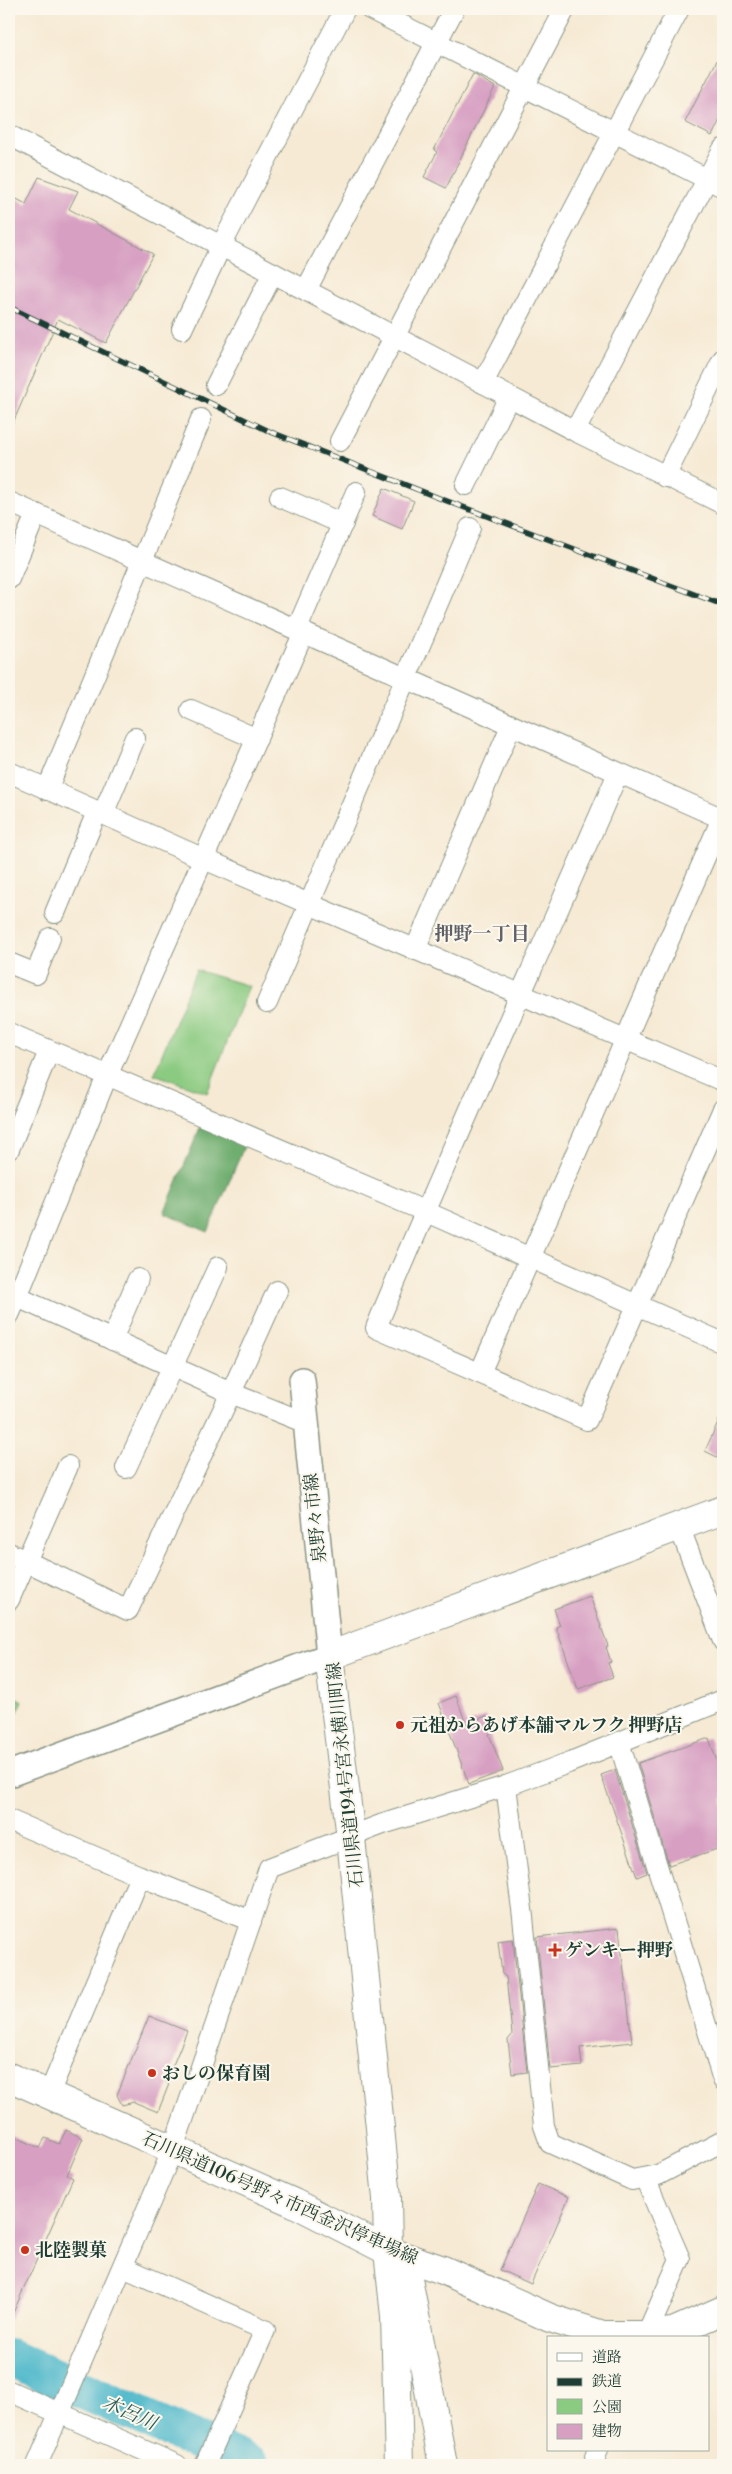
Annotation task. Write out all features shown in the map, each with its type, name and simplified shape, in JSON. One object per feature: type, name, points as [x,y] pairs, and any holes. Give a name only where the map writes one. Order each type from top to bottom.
[{"type":"main road","name":"石川県道194号宮永横川町線","points":[[399,2465],[395,2316],[388,2251],[386,2198],[351,1838],[329,1656],[723,1510]]},
{"type":"main road","name":"石川県道106号野々市西金沢停車場線","points":[[9,2077],[294,2203],[388,2251],[443,2270],[550,2318],[603,2335],[646,2336],[673,2332],[723,2310]]},
{"type":"main road","points":[[388,2251],[408,2278],[443,2465]]},
{"type":"street","points":[[182,328],[221,246],[344,9]]},
{"type":"street","points":[[370,9],[716,182]]},
{"type":"street","points":[[306,290],[454,9]]},
{"type":"street","points":[[340,441],[396,337],[565,9]]},
{"type":"street","points":[[483,383],[679,9]]},
{"type":"street","points":[[9,135],[509,397],[665,477],[723,504]]},
{"type":"street","points":[[575,431],[716,182],[723,149]]},
{"type":"street","points":[[216,385],[273,273]]},
{"type":"street","points":[[665,477],[723,359]]},
{"type":"street","points":[[466,485],[509,397]]},
{"type":"street","points":[[47,790],[201,419]]},
{"type":"street","points":[[9,1315],[13,1295],[107,1076],[257,739],[356,492]]},
{"type":"street","points":[[280,497],[343,524]]},
{"type":"street","points":[[9,502],[511,726],[723,818],[625,1038],[532,1258],[480,1373]]},
{"type":"street","points":[[9,580],[36,514]]},
{"type":"street","points":[[266,1003],[407,679],[470,528]]},
{"type":"street","points":[[191,710],[257,739]]},
{"type":"street","points":[[415,950],[511,726]]},
{"type":"street","points":[[55,913],[135,738]]},
{"type":"street","points":[[9,772],[204,859],[723,1081]]},
{"type":"street","points":[[618,772],[522,994],[424,1211],[376,1328],[587,1420],[639,1305],[723,1108]]},
{"type":"street","points":[[9,963],[36,974],[50,938]]},
{"type":"street","points":[[9,1033],[424,1211],[723,1343]]},
{"type":"street","points":[[9,1149],[49,1051]]},
{"type":"street","points":[[126,1468],[171,1366],[218,1267]]},
{"type":"street","points":[[112,1340],[138,1279]]},
{"type":"street","points":[[17,1557],[128,1610],[277,1291]]},
{"type":"street","points":[[13,1295],[230,1393],[306,1423]]},
{"type":"street","name":"泉野々市線","points":[[302,1380],[329,1656]]},
{"type":"street","points":[[9,1600],[17,1557],[68,1466]]},
{"type":"street","points":[[679,1526],[723,1640]]},
{"type":"street","points":[[15,1766],[329,1656]]},
{"type":"street","points":[[37,2465],[173,2150],[269,1868],[351,1838],[383,1824],[506,1786],[723,1700]]},
{"type":"street","points":[[619,1742],[723,2080]]},
{"type":"street","points":[[506,1786],[523,1917],[544,2126],[550,2143],[632,2180],[658,2175],[723,2141]]},
{"type":"street","points":[[9,1820],[251,1921]]},
{"type":"street","points":[[49,2094],[140,1876]]},
{"type":"street","points":[[645,2178],[680,2259],[646,2336]]},
{"type":"street","points":[[123,2267],[264,2330],[205,2465]]},
{"type":"street","points":[[9,2391],[61,2410],[177,2465]]},
{"type":"street","points":[[597,2452],[595,2457],[597,2465]]},
{"type":"green space","points":[[196,970],[249,986],[207,1093],[154,1074]]},
{"type":"green space","points":[[202,1123],[246,1142],[208,1232],[164,1213]]},
{"type":"green space","points":[[9,1694],[23,1701],[9,1729]]},
{"type":"building","points":[[723,49],[723,114],[712,136],[685,122]]},
{"type":"building","points":[[473,74],[495,87],[446,188],[424,177],[437,152],[434,150]]},
{"type":"building","points":[[39,177],[78,191],[69,209],[153,254],[106,343],[58,319],[9,432],[9,195],[26,204]]},
{"type":"building","points":[[384,488],[414,501],[402,529],[372,516]]},
{"type":"building","points":[[723,1411],[723,1460],[705,1451]]},
{"type":"building","points":[[590,1596],[608,1646],[606,1647],[611,1662],[608,1663],[613,1677],[578,1689],[556,1627],[560,1625],[554,1609]]},
{"type":"building","points":[[456,1696],[466,1724],[486,1716],[492,1732],[489,1734],[503,1771],[469,1784],[439,1703]]},
{"type":"building","points":[[709,1738],[723,1779],[723,1847],[669,1865],[638,1763]]},
{"type":"building","points":[[615,1770],[647,1873],[637,1877],[601,1775]]},
{"type":"building","points":[[619,1928],[632,2042],[580,2048],[582,2066],[550,2069],[537,1937]]},
{"type":"building","points":[[513,1939],[527,2072],[512,2074],[508,2040],[512,2035],[511,2024],[506,1977],[502,1974],[498,1941]]},
{"type":"building","points":[[149,2016],[187,2031],[166,2082],[169,2084],[158,2112],[134,2102],[122,2105],[117,2095]]},
{"type":"building","name":"北陸製菓","points":[[66,2130],[83,2138],[67,2175],[73,2178],[9,2322],[9,2134],[40,2148],[45,2138],[59,2144]]},
{"type":"building","points":[[538,2184],[569,2197],[531,2284],[500,2270]]},
{"type":"waterway","name":"木呂川","points":[[9,2358],[252,2465]]},
{"type":"railway","points":[[9,307],[271,432],[439,498],[723,605]]},
{"type":"place","name":"元祖からあげ本舗マルフク 押野店","points":[[400,1725]]},
{"type":"place","name":"ゲンキー押野","points":[[555,1950]]},
{"type":"place","name":"おしの保育園","points":[[152,2073]]},
{"type":"place","name":"北陸製菓","points":[[25,2250]]},
{"type":"district","name":"押野一丁目","points":[[482,933]]}]
